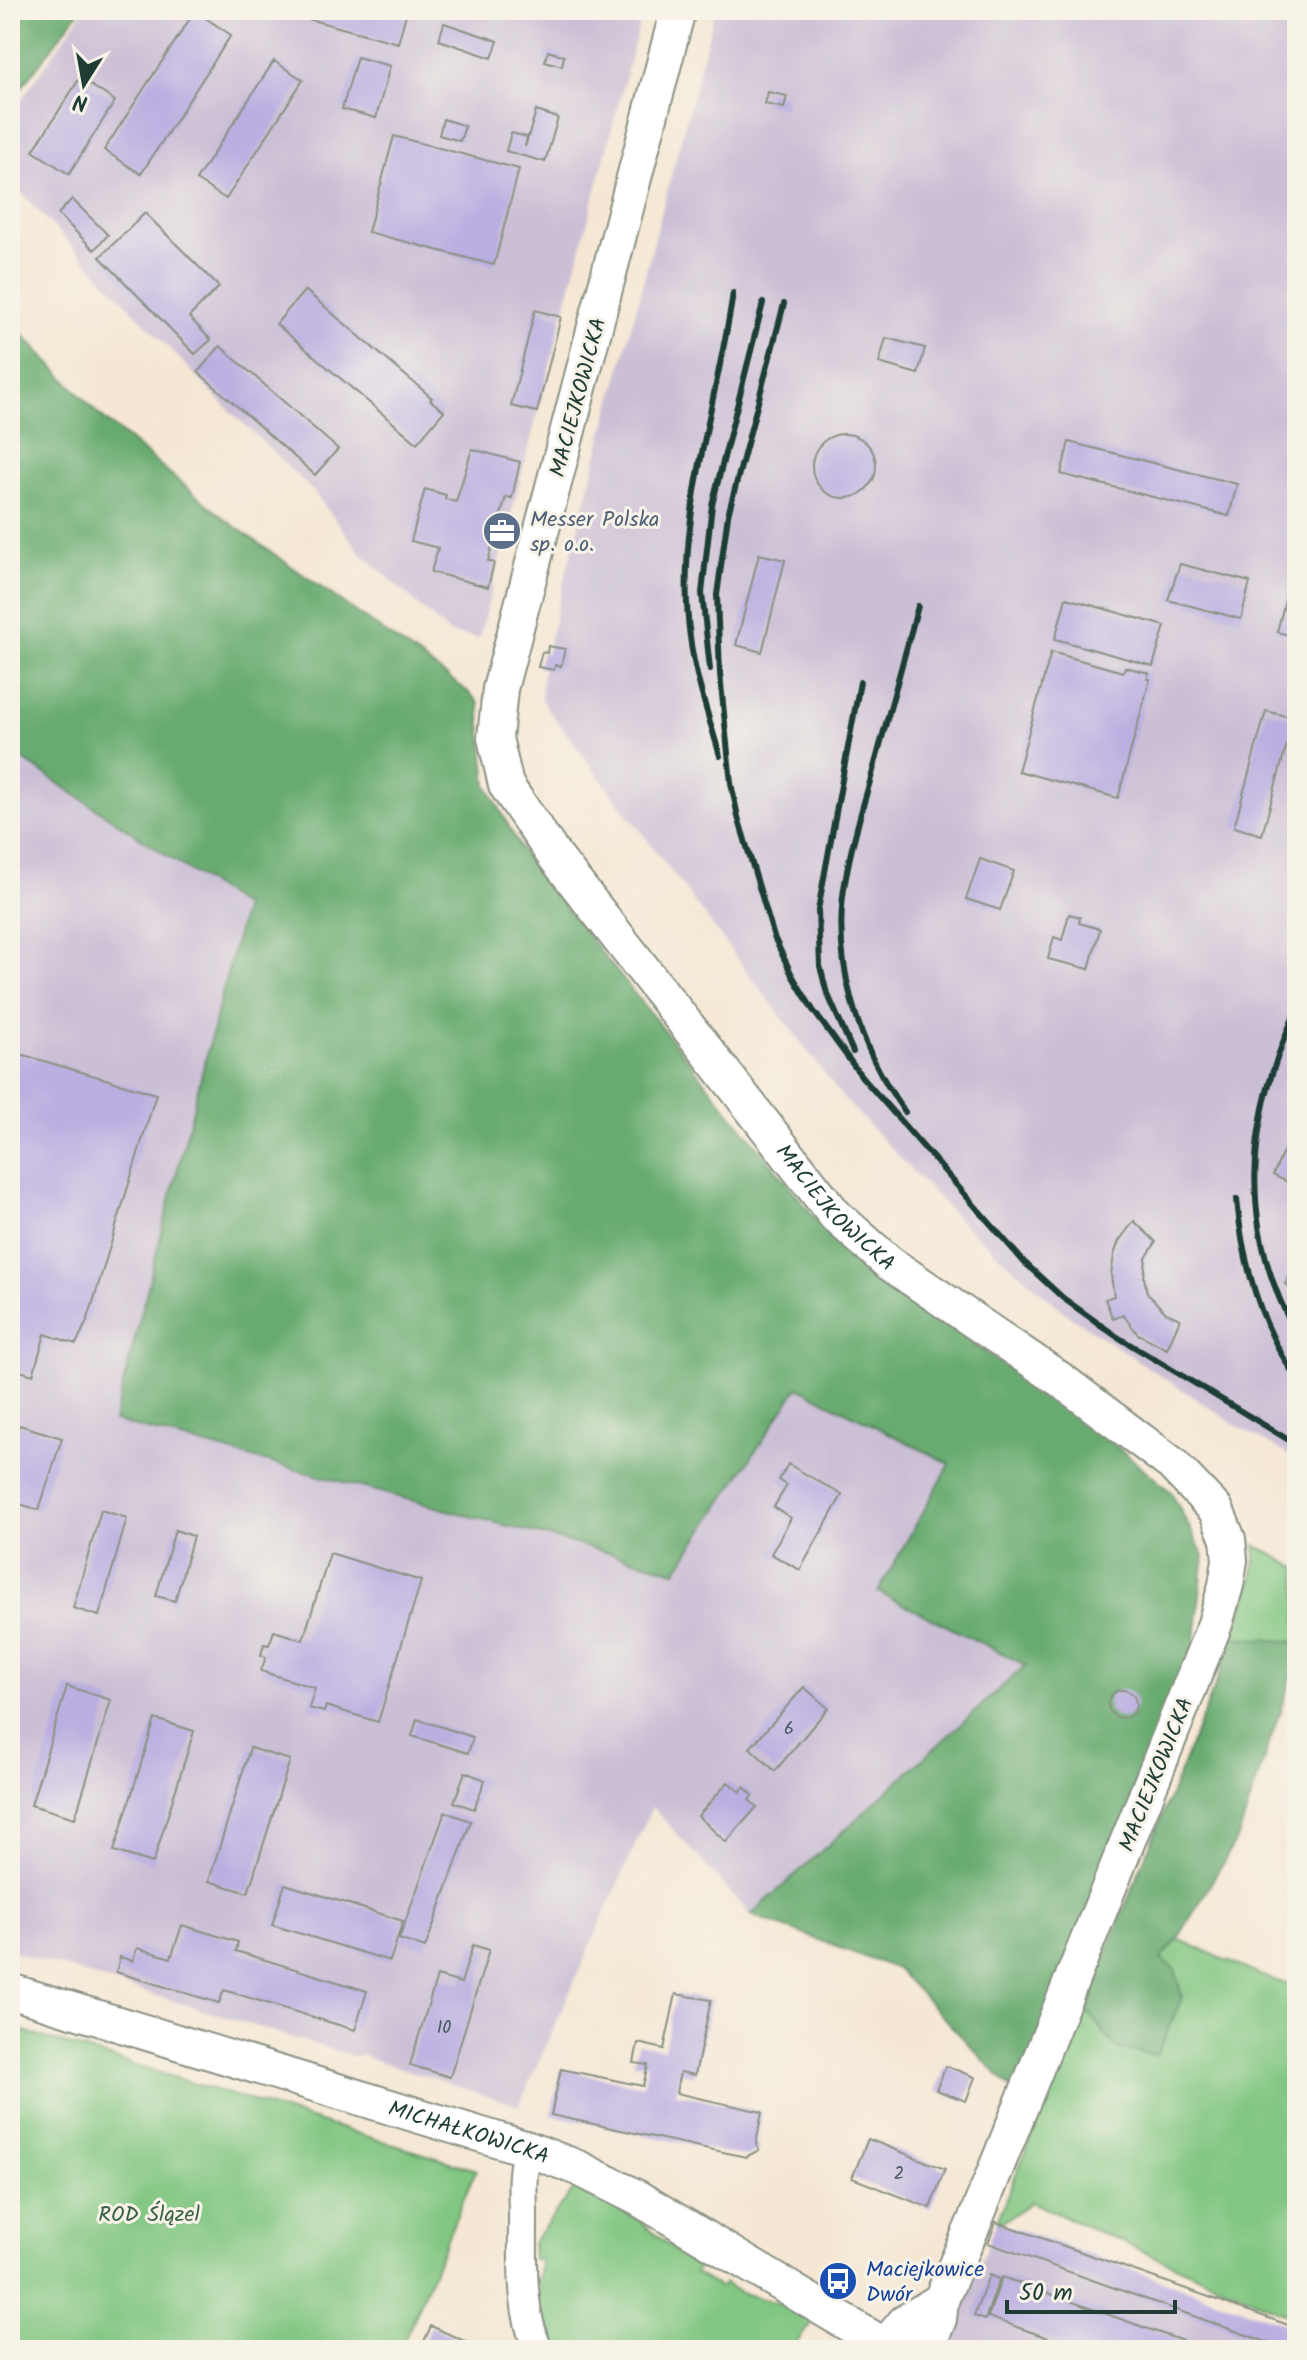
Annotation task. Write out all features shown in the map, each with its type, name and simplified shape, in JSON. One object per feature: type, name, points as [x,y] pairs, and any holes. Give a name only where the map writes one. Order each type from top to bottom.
[{"type":"street","name":"MACIEJKOWICKA","points":[[678,10],[500,689],[495,738],[506,785],[553,854],[835,1215],[889,1263],[1061,1380],[1172,1464],[1216,1510],[1228,1539],[1229,1570],[1215,1624],[941,2300],[939,2319],[926,2350]]},
{"type":"street","name":"MICHAŁKOWICKA","points":[[10,1991],[528,2149],[590,2174],[638,2198],[889,2348]]},
{"type":"street","points":[[528,2149],[521,2170],[522,2243],[527,2322],[538,2350]]},
{"type":"street","points":[[889,2348],[904,2323],[941,2300]]},
{"type":"shaded area","points":[[84,10],[643,10],[479,638],[449,633],[361,553],[313,491],[215,396],[10,181],[10,116]]},
{"type":"shaded area","points":[[715,10],[1297,10],[1297,1460],[1239,1427],[1068,1315],[961,1222],[843,1098],[541,700],[543,669],[556,612]]},
{"type":"shaded area","points":[[10,751],[244,907],[114,1421],[676,1571],[798,1387],[951,1464],[1027,1664],[751,1915],[652,1807],[519,2106],[360,2055],[356,2057],[10,1951]]},
{"type":"shaded area","points":[[996,2222],[1297,2328],[1297,2350],[958,2350],[953,2336]]},
{"type":"green space","points":[[10,10],[80,10],[10,103]]},
{"type":"green space","points":[[10,321],[98,414],[226,520],[466,690],[479,703],[487,785],[526,859],[845,1255],[1094,1427],[1171,1492],[1204,1556],[1194,1650],[1020,2098],[897,1969],[751,1915],[1026,1665],[878,1592],[950,1464],[798,1387],[676,1571],[114,1421],[244,907],[10,751]]},
{"type":"green space","points":[[1255,1545],[1297,1568],[1297,1642],[1231,1637],[1251,1581]]},
{"type":"green space","points":[[1231,1637],[1297,1642],[1297,1660],[1238,1837],[1178,1939],[1161,1959],[1175,1969],[1182,1998],[1157,2055],[1116,2048],[1084,2007],[1221,1671]]},
{"type":"green space","points":[[1178,1939],[1297,1988],[1297,2319],[1031,2202],[1001,2223],[997,2221],[1084,2007],[1116,2048],[1160,1959]]},
{"type":"green space","name":"ROD Ślązel","points":[[10,2027],[476,2170],[400,2350],[10,2350]]},
{"type":"green space","points":[[575,2188],[639,2220],[698,2267],[695,2273],[721,2288],[724,2283],[741,2293],[781,2304],[812,2322],[791,2350],[551,2350],[537,2314],[540,2260],[533,2259],[532,2243]]},
{"type":"building","points":[[294,10],[393,10],[406,14],[398,43],[293,15]]},
{"type":"building","points":[[195,11],[231,35],[141,174],[104,150]]},
{"type":"building","points":[[444,23],[498,41],[492,58],[439,40]]},
{"type":"building","points":[[548,51],[564,56],[562,66],[545,61]]},
{"type":"building","points":[[357,57],[390,66],[376,118],[342,109]]},
{"type":"building","points":[[274,61],[303,80],[226,199],[196,180]]},
{"type":"building","points":[[80,78],[115,101],[69,174],[33,151]]},
{"type":"building","points":[[768,92],[787,96],[784,108],[765,104]]},
{"type":"building","points":[[536,111],[558,118],[545,162],[506,151],[511,133],[527,137],[525,147]]},
{"type":"building","points":[[443,119],[465,126],[460,141],[439,135]]},
{"type":"building","points":[[394,136],[519,169],[494,265],[368,232]]},
{"type":"building","points":[[72,199],[108,235],[94,250],[58,214]]},
{"type":"building","points":[[145,213],[219,287],[189,317],[211,340],[195,354],[100,257]]},
{"type":"building","points":[[305,290],[444,411],[417,443],[276,324]]},
{"type":"building","points":[[535,310],[561,317],[537,412],[511,406]]},
{"type":"building","points":[[886,338],[925,348],[918,374],[879,363]]},
{"type":"building","points":[[220,346],[338,449],[315,475],[198,372]]},
{"type":"building","points":[[844,434],[867,443],[876,466],[867,489],[844,498],[821,489],[812,466],[821,443]]},
{"type":"building","points":[[1069,442],[1237,484],[1229,516],[1061,474]]},
{"type":"building","points":[[472,449],[520,462],[512,498],[506,497],[488,561],[494,563],[488,587],[431,572],[438,548],[411,541],[425,489],[446,495],[445,499],[456,502]]},
{"type":"building","points":[[759,554],[785,560],[762,652],[736,645]]},
{"type":"building","points":[[1180,564],[1250,582],[1241,619],[1168,600]]},
{"type":"building","points":[[1289,585],[1297,587],[1294,636],[1277,632]]},
{"type":"building","points":[[1066,598],[1165,626],[1153,666],[1055,639]]},
{"type":"building","points":[[548,646],[565,649],[561,666],[555,665],[554,670],[538,667],[542,652],[547,653]]},
{"type":"building","points":[[1051,652],[1123,672],[1125,667],[1149,673],[1147,679],[1150,679],[1118,798],[1018,771]]},
{"type":"building","points":[[1266,711],[1294,718],[1262,835],[1234,827]]},
{"type":"building","points":[[980,859],[1014,871],[1000,910],[966,899]]},
{"type":"building","points":[[1069,914],[1080,917],[1079,923],[1100,929],[1089,969],[1048,959],[1054,937],[1062,940]]},
{"type":"building","points":[[10,1051],[156,1094],[88,1319],[76,1344],[45,1334],[33,1375],[10,1368]]},
{"type":"building","points":[[1297,1121],[1297,1187],[1273,1175]]},
{"type":"building","points":[[1134,1221],[1156,1242],[1146,1258],[1144,1277],[1147,1293],[1166,1313],[1180,1319],[1167,1349],[1138,1334],[1123,1315],[1113,1319],[1105,1299],[1114,1296],[1111,1275],[1114,1255],[1119,1241]]},
{"type":"building","points":[[1297,1261],[1297,1290],[1285,1284]]},
{"type":"building","points":[[19,1425],[62,1438],[39,1510],[10,1501],[10,1452]]},
{"type":"building","points":[[788,1464],[842,1495],[800,1570],[771,1554],[791,1518],[774,1507],[787,1485],[779,1480]]},
{"type":"building","points":[[101,1510],[127,1518],[99,1616],[73,1608]]},
{"type":"building","points":[[175,1530],[193,1536],[175,1601],[156,1596]]},
{"type":"building","points":[[330,1553],[421,1581],[378,1722],[326,1706],[324,1712],[309,1708],[315,1688],[261,1671],[266,1657],[261,1655],[264,1644],[269,1645],[274,1631],[303,1640]]},
{"type":"building","points":[[67,1686],[111,1700],[75,1818],[31,1805]]},
{"type":"building","points":[[804,1687],[828,1708],[775,1771],[750,1748]]},
{"type":"building","points":[[1122,1690],[1132,1694],[1136,1704],[1132,1714],[1122,1718],[1112,1714],[1108,1704],[1112,1694]]},
{"type":"building","points":[[155,1719],[194,1731],[153,1863],[114,1851]]},
{"type":"building","points":[[417,1719],[473,1737],[468,1753],[412,1736]]},
{"type":"building","points":[[250,1748],[290,1760],[248,1893],[209,1881]]},
{"type":"building","points":[[465,1772],[485,1780],[474,1809],[454,1802]]},
{"type":"building","points":[[728,1782],[740,1792],[744,1787],[753,1795],[749,1800],[757,1807],[726,1842],[698,1816]]},
{"type":"building","points":[[445,1812],[471,1821],[425,1948],[399,1939]]},
{"type":"building","points":[[285,1884],[403,1921],[390,1961],[272,1925]]},
{"type":"building","points":[[182,1925],[238,1942],[236,1951],[367,1991],[355,2030],[224,1990],[219,2003],[116,1972],[120,1957],[133,1961],[137,1948],[171,1958]]},
{"type":"building","points":[[473,1945],[489,1950],[450,2077],[410,2065],[437,1976],[461,1983]]},
{"type":"building","points":[[676,1994],[711,2000],[695,2075],[680,2072],[676,2093],[762,2112],[756,2144],[759,2150],[746,2157],[551,2115],[561,2069],[643,2086],[648,2065],[634,2063],[638,2043],[664,2049]]},
{"type":"building","points":[[946,2066],[975,2077],[966,2101],[936,2090]]},
{"type":"building","points":[[868,2139],[945,2169],[930,2208],[852,2178]]},
{"type":"building","points":[[996,2222],[1297,2328],[1297,2350],[1289,2350],[988,2243]]},
{"type":"building","points":[[989,2275],[999,2279],[985,2320],[974,2316]]},
{"type":"building","points":[[1002,2277],[1208,2350],[1083,2350],[988,2317]]},
{"type":"building","points":[[431,2326],[484,2350],[420,2350]]},
{"type":"railway","points":[[720,756],[692,652],[687,595],[688,552],[692,508],[733,293]]},
{"type":"railway","points":[[710,669],[702,593],[712,505],[763,303]]},
{"type":"railway","points":[[784,304],[728,515],[717,595],[720,674],[731,783],[738,817],[774,937],[813,1010],[862,1077],[1024,1262],[1063,1298],[1116,1336],[1297,1445]]},
{"type":"railway","points":[[905,1112],[873,1059],[861,1030],[845,970],[842,908],[855,837],[918,606]]},
{"type":"railway","points":[[853,1052],[826,990],[820,966],[818,910],[860,682]]},
{"type":"railway","points":[[1297,1009],[1267,1091],[1255,1172],[1257,1213],[1265,1254],[1278,1294],[1297,1335]]},
{"type":"railway","points":[[1237,1199],[1243,1246],[1255,1293],[1273,1338],[1297,1379]]},
{"type":"place","name":"Messer Polska sp. o.o.","points":[[502,531]]},
{"type":"place","name":"Maciejkowice Dwór","points":[[838,2281]]}]
